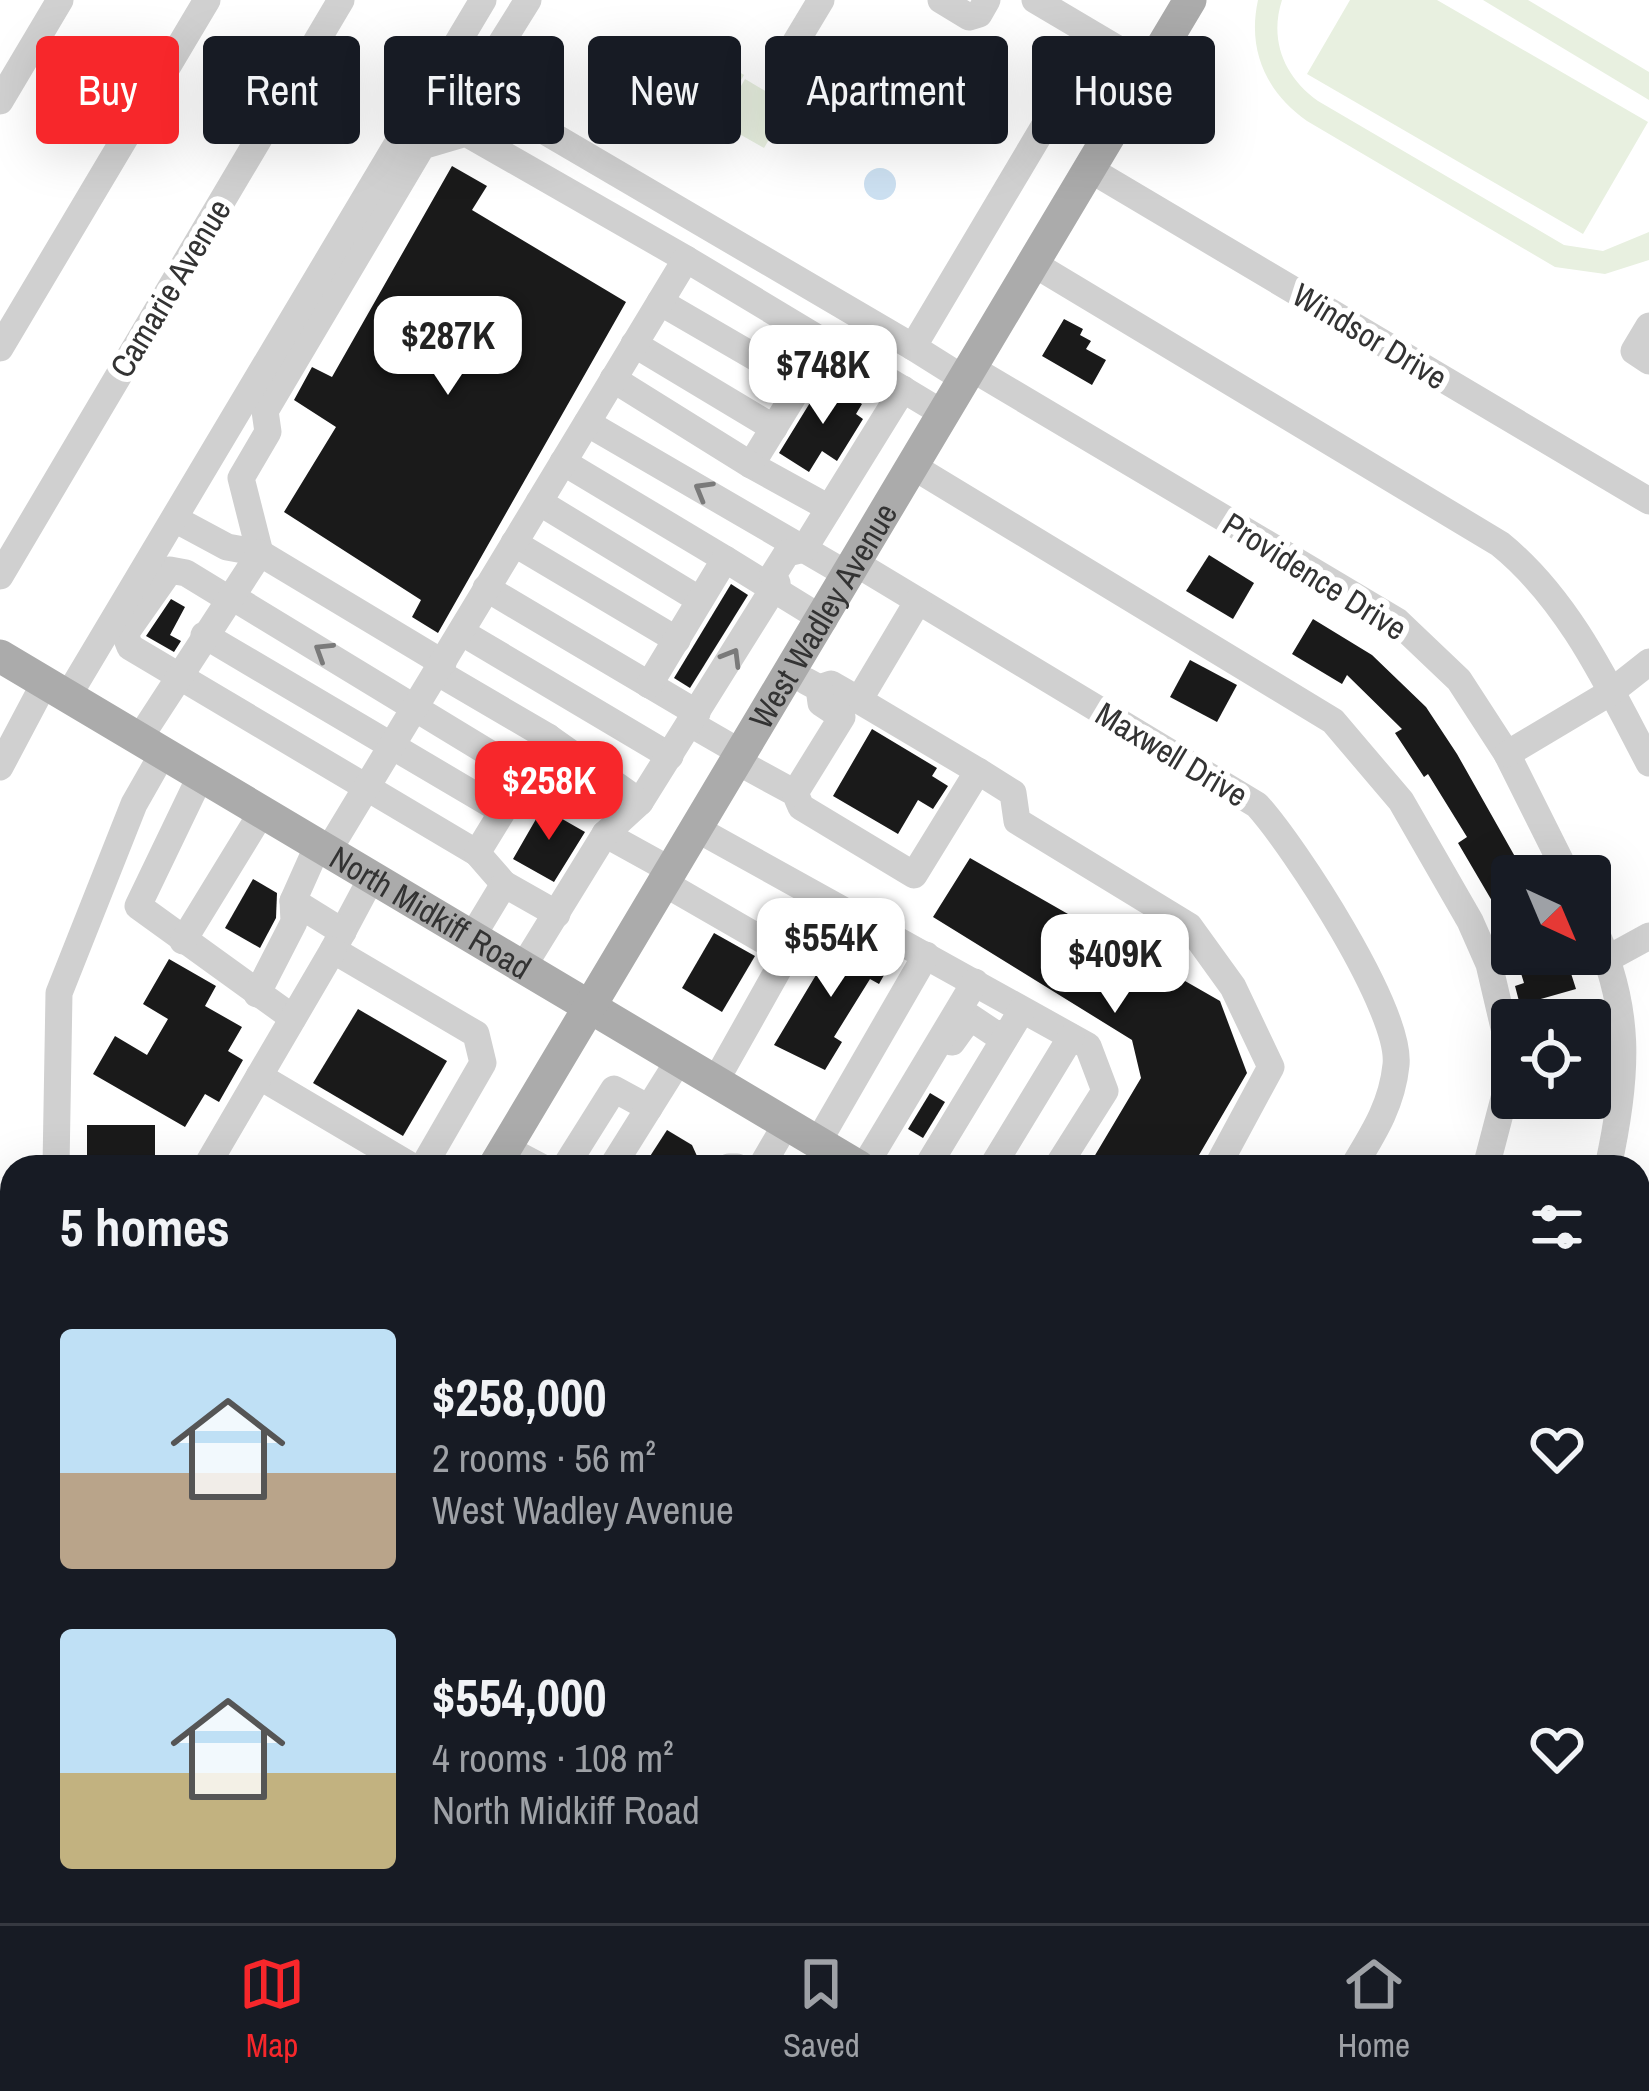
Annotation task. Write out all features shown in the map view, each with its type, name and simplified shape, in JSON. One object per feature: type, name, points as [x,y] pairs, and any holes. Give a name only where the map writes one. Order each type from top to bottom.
[{"type":"main road","name":"West Wadley Avenue","points":[[1169,36],[1190,0]]},
{"type":"main road","name":"West Wadley Avenue","points":[[501,1155],[740,758],[805,681],[824,620],[1106,144]]},
{"type":"main road","name":"North Midkiff Road","points":[[0,656],[840,1155]]},
{"type":"street","points":[[0,101],[60,0]]},
{"type":"street","points":[[0,348],[207,0]]},
{"type":"street","name":"Camarie Avenue","points":[[0,576],[341,0]]},
{"type":"street","points":[[462,36],[483,0]]},
{"type":"street","name":"Providence Drive","points":[[528,0],[477,82],[485,96],[913,347],[968,373],[1397,621],[1459,680],[1507,754],[1558,855]]},
{"type":"street","points":[[799,36],[821,0]]},
{"type":"street","points":[[940,0],[969,17],[979,14],[987,0]]},
{"type":"street","points":[[1039,1],[1097,36]]},
{"type":"street","points":[[0,766],[175,519],[398,144]]},
{"type":"street","points":[[260,553],[241,478],[268,432],[265,411],[426,144]]},
{"type":"street","points":[[490,144],[944,414]]},
{"type":"street","points":[[913,347],[1034,144]]},
{"type":"street","name":"Windsor Drive","points":[[1091,170],[1649,501]]},
{"type":"street","points":[[257,994],[294,922],[293,901],[323,848],[416,708],[686,260]]},
{"type":"street","points":[[1034,264],[1500,544],[1541,581],[1649,763]]},
{"type":"street","points":[[660,302],[801,384]]},
{"type":"street","points":[[1649,326],[1634,351],[1649,361]]},
{"type":"street","points":[[634,344],[774,428]]},
{"type":"street","points":[[751,465],[826,344]]},
{"type":"street","points":[[613,380],[829,508]]},
{"type":"street","points":[[523,968],[605,834],[640,802],[670,756],[777,583],[772,575],[787,553],[804,549],[903,389]]},
{"type":"street","name":"Maxwell Drive","points":[[586,423],[804,549],[918,601],[1257,805],[1292,844],[1390,1023],[1397,1060],[1388,1109],[1360,1155]]},
{"type":"street","points":[[563,462],[824,620]]},
{"type":"street","points":[[914,467],[1333,721],[1401,801],[1470,921],[1489,964],[1497,999]]},
{"type":"street","points":[[539,502],[700,600]]},
{"type":"street","points":[[175,519],[226,547],[260,553],[548,737],[640,802]]},
{"type":"street","points":[[514,543],[677,640]]},
{"type":"street","points":[[56,1155],[59,993],[179,675],[260,553]]},
{"type":"street","points":[[650,685],[725,559]]},
{"type":"street","points":[[525,775],[186,573],[170,570],[160,578],[125,634],[130,646],[477,853],[504,884],[557,914]]},
{"type":"street","points":[[486,588],[650,685],[740,758],[795,793],[801,807],[914,875],[978,771]]},
{"type":"street","points":[[859,700],[918,601]]},
{"type":"street","points":[[461,632],[670,756]]},
{"type":"street","points":[[204,635],[502,812]]},
{"type":"street","points":[[1507,754],[1611,692],[1649,662]]},
{"type":"street","points":[[805,681],[830,684],[978,771],[1013,794],[1017,821],[1189,926],[1233,987],[1271,1067],[1223,1155]]},
{"type":"street","points":[[795,793],[842,717],[821,703],[805,681]]},
{"type":"street","points":[[477,853],[548,737]]},
{"type":"street","points":[[200,775],[138,906],[293,1018]]},
{"type":"street","points":[[183,940],[262,812]]},
{"type":"street","points":[[698,829],[1088,1046],[1105,1090],[1064,1155]]},
{"type":"street","points":[[605,834],[787,955],[716,1082]]},
{"type":"street","points":[[213,1155],[372,877]]},
{"type":"street","points":[[472,937],[504,884]]},
{"type":"street","points":[[293,901],[338,941],[476,1034],[483,1063],[430,1155]]},
{"type":"street","points":[[1611,957],[1649,936]]},
{"type":"street","points":[[818,1142],[926,955]]},
{"type":"street","points":[[1611,962],[1621,1006],[1625,1087],[1611,1155]]},
{"type":"street","points":[[869,1155],[975,982]]},
{"type":"street","points":[[935,1155],[1022,1010]]},
{"type":"street","points":[[890,1124],[900,1121],[970,1017],[994,1033],[1005,1034]]},
{"type":"street","points":[[999,1155],[1071,1037]]},
{"type":"street","points":[[620,1155],[679,1060]]},
{"type":"street","points":[[260,1076],[392,1155]]},
{"type":"street","points":[[573,1155],[614,1089],[649,1108]]},
{"type":"street","points":[[1489,1155],[1498,1119]]},
{"type":"street","points":[[768,1155],[786,1124]]},
{"type":"green space","points":[[1258,0],[1282,0],[1277,29],[1282,56],[1296,81],[1318,101],[1564,245],[1603,251],[1649,232],[1649,260],[1605,274],[1555,267],[1307,121],[1280,97],[1263,68],[1255,36]]},
{"type":"green space","points":[[1350,0],[1437,0],[1648,122],[1583,234],[1307,74]]},
{"type":"green space","points":[[1483,0],[1528,0],[1649,72],[1649,100]]},
{"type":"green space","points":[[745,79],[765,91],[764,148],[741,135]]},
{"type":"water","points":[[880,168],[891,173],[896,184],[891,195],[880,200],[869,195],[864,184],[869,173]]},
{"type":"building","points":[[452,166],[487,186],[472,210],[626,302],[438,633],[412,617],[421,600],[284,512],[336,427],[294,400],[312,367],[332,377]]},
{"type":"building","points":[[1064,319],[1083,329],[1080,335],[1091,341],[1086,349],[1106,360],[1092,385],[1042,356]]},
{"type":"building","points":[[824,380],[862,404],[856,414],[863,419],[837,461],[822,451],[809,472],[779,453]]},
{"type":"building","points":[[1209,555],[1254,583],[1233,619],[1186,591]]},
{"type":"building","points":[[731,584],[748,595],[690,688],[674,678]]},
{"type":"building","points":[[171,599],[185,607],[170,635],[181,641],[174,652],[146,636]]},
{"type":"building","points":[[1313,619],[1372,655],[1426,707],[1514,855],[1491,855],[1491,899],[1458,843],[1467,837],[1428,774],[1424,777],[1395,733],[1402,729],[1347,675],[1342,684],[1292,654]]},
{"type":"building","points":[[1190,660],[1237,685],[1217,722],[1170,697]]},
{"type":"building","points":[[872,729],[937,768],[932,776],[948,786],[933,809],[918,800],[898,834],[833,796]]},
{"type":"building","points":[[547,800],[562,808],[557,816],[585,832],[554,882],[513,859]]},
{"type":"building","points":[[970,858],[1220,1001],[1247,1073],[1199,1155],[1095,1155],[1141,1078],[1132,1040],[933,917]]},
{"type":"building","points":[[253,879],[277,893],[276,918],[260,948],[225,928]]},
{"type":"building","points":[[843,930],[886,955],[881,964],[888,968],[879,984],[870,979],[834,1037],[842,1042],[825,1070],[774,1045]]},
{"type":"building","points":[[714,933],[755,956],[722,1012],[682,988]]},
{"type":"building","points":[[169,959],[216,986],[205,1006],[242,1027],[228,1051],[243,1060],[219,1102],[205,1094],[185,1127],[93,1074],[115,1036],[147,1055],[168,1019],[143,1004]]},
{"type":"building","points":[[1522,975],[1572,975],[1576,989],[1541,999],[1518,999],[1515,986],[1524,983]]},
{"type":"building","points":[[358,1009],[447,1061],[403,1136],[313,1083]]},
{"type":"building","points":[[930,1093],[945,1102],[923,1138],[908,1129]]},
{"type":"building","points":[[87,1125],[155,1125],[155,1155],[87,1155]]},
{"type":"building","points":[[667,1130],[692,1145],[697,1155],[651,1155]]}]
